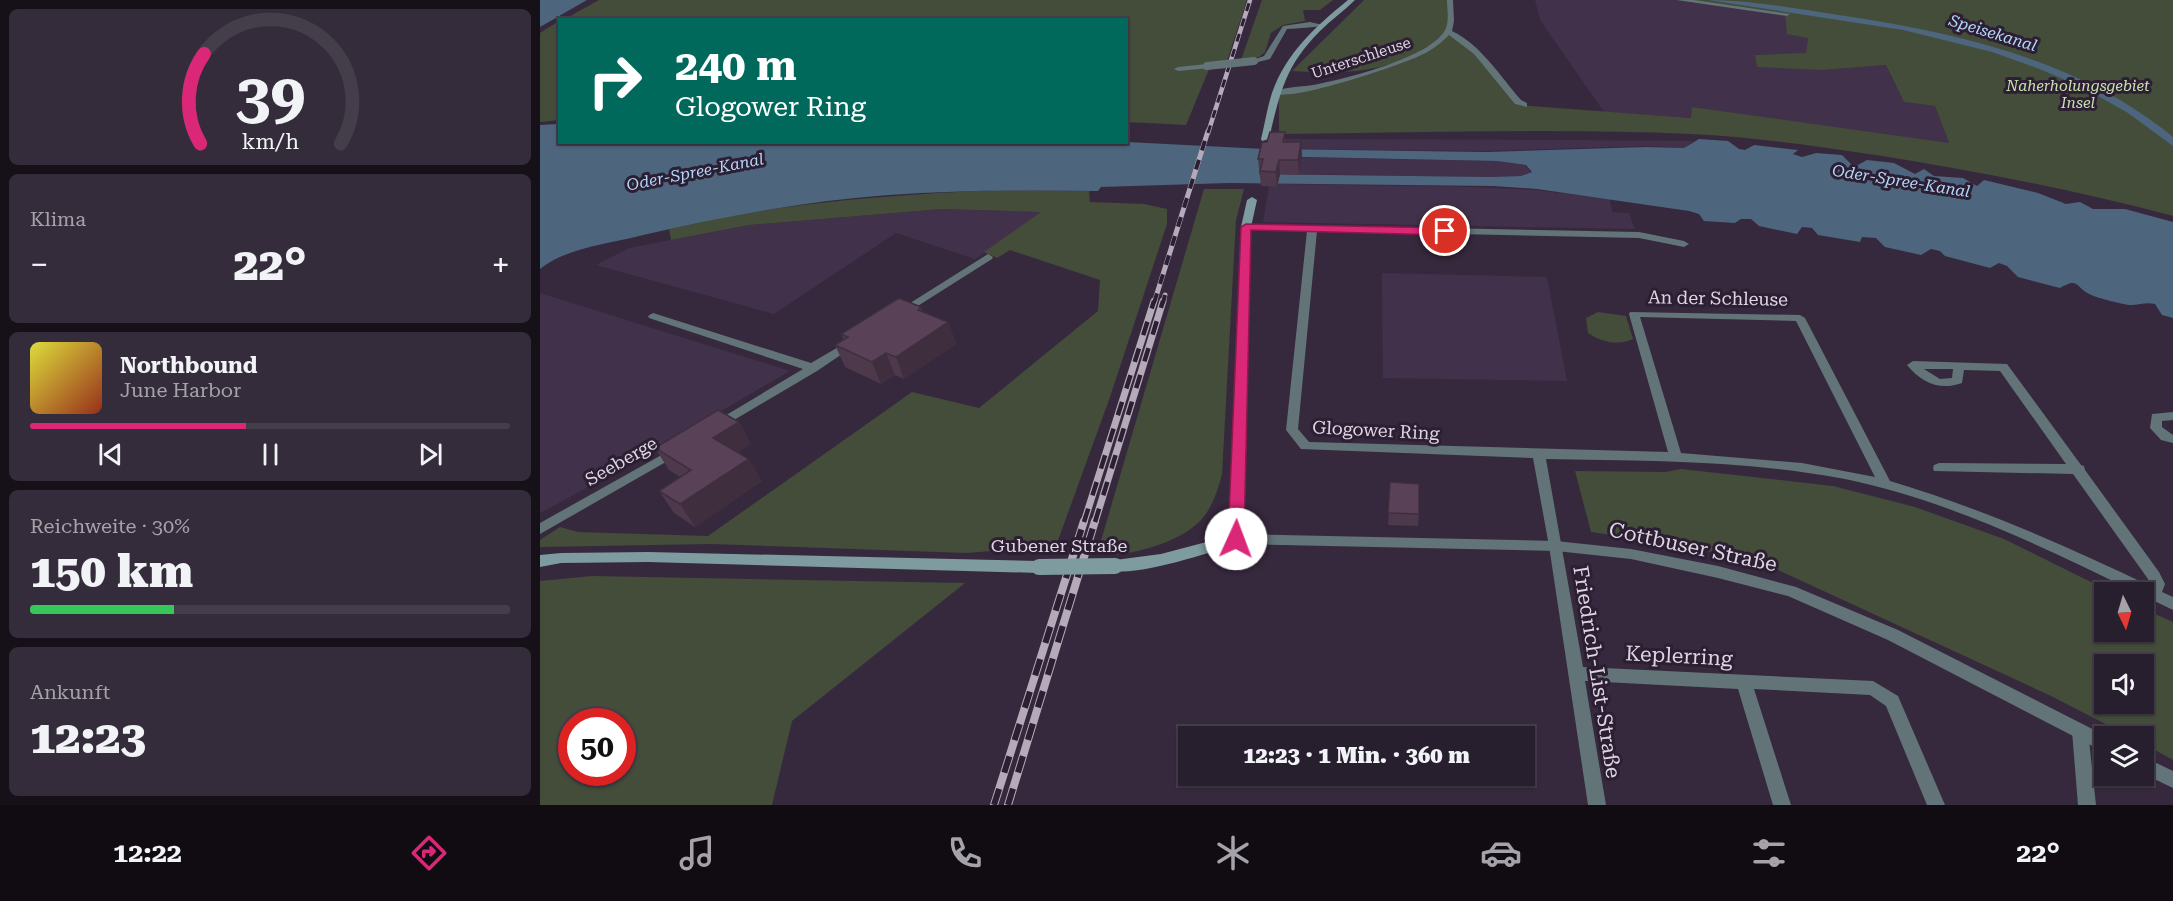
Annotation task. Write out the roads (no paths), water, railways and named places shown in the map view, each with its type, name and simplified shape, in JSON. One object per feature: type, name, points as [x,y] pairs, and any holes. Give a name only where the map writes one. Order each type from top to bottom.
[{"type":"main road","points":[[1265,139],[1276,93],[1294,55],[1320,26],[1352,0]]},
{"type":"main road","points":[[1236,539],[1246,227],[1252,200]]},
{"type":"main road","name":"Gubener Straße","points":[[540,561],[561,558],[648,557],[1039,567],[1115,566],[1136,565],[1181,556],[1236,539]]},
{"type":"street","points":[[1450,0],[1451,25],[1448,32],[1456,34],[1470,46],[1518,102],[1524,105]]},
{"type":"street","points":[[1679,0],[1787,14]]},
{"type":"street","points":[[1178,69],[1254,61],[1268,57],[1285,27],[1310,24],[1320,26]]},
{"type":"street","name":"Unterschleuse","points":[[1276,93],[1309,88],[1385,67],[1437,44],[1448,32]]},
{"type":"street","points":[[1246,227],[1639,235],[1684,244]]},
{"type":"street","name":"Glogower Ring","points":[[1312,229],[1292,430],[1305,446],[1539,454]]},
{"type":"street","points":[[891,318],[988,257]]},
{"type":"street","name":"An der Schleuse","points":[[1676,457],[1634,314],[1800,318],[1885,484]]},
{"type":"street","points":[[653,316],[813,368]]},
{"type":"street","points":[[704,434],[863,336]]},
{"type":"street","points":[[1959,365],[2003,367],[2079,469],[2154,576],[2158,584],[2154,594],[2173,604]]},
{"type":"street","points":[[2173,416],[2156,417],[2156,428],[2165,437],[2173,439]]},
{"type":"street","name":"Seeberge","points":[[540,529],[685,445]]},
{"type":"street","points":[[1556,546],[1539,454],[1676,457],[1756,462],[1811,469],[1885,484],[1952,504],[2018,529],[2129,582]]},
{"type":"street","points":[[1939,468],[2079,469]]},
{"type":"street","name":"Cottbuser Straße","points":[[1236,539],[1300,538],[1556,546],[1632,554],[1718,572],[1791,591],[1893,635],[2094,739]]},
{"type":"street","name":"Friedrich-List-Straße","points":[[1556,546],[1597,805]]},
{"type":"street","name":"Keplerring","points":[[1576,674],[1873,688],[1892,701],[1936,805]]},
{"type":"street","name":"Keplerring","points":[[1744,682],[1782,805]]},
{"type":"street","points":[[2079,731],[2087,805]]},
{"type":"street","points":[[2154,770],[2173,780]]},
{"type":"water","points":[[540,0],[587,0],[540,27]]},
{"type":"water","name":"Oder-Spree-Kanal","points":[[558,124],[558,144],[1128,144],[1128,142],[1264,149],[1487,152],[1684,148],[1699,139],[1728,141],[1739,149],[1745,150],[1754,145],[1798,150],[1793,154],[1802,157],[1816,153],[1842,155],[1851,164],[1858,165],[1867,160],[1894,163],[1915,174],[1924,169],[1934,176],[1963,178],[1977,186],[1984,180],[2038,193],[2066,204],[2080,202],[2093,209],[2125,209],[2173,222],[2173,318],[2162,315],[2155,304],[2131,305],[2116,302],[2089,294],[2073,283],[2060,288],[2018,277],[2007,266],[1999,263],[1990,268],[1945,256],[1940,251],[1931,249],[1921,255],[1885,247],[1876,238],[1862,237],[1860,242],[1818,235],[1812,228],[1802,227],[1797,234],[1759,226],[1751,219],[1741,219],[1735,223],[1704,221],[1699,214],[1689,211],[1537,189],[1493,186],[1229,183],[1101,187],[1098,191],[967,191],[857,198],[732,216],[600,244],[562,256],[540,269],[540,125]],"holes":[[[1263,156],[1497,161],[1526,165],[1532,172],[1521,176],[1259,174]]]},
{"type":"waterway","name":"Speisekanal","points":[[1712,0],[1903,28],[1995,50],[2041,66],[2108,97],[2153,126],[2173,143]]},
{"type":"railway","points":[[1208,133],[1250,0]]},
{"type":"railway","points":[[1154,303],[1208,131]]},
{"type":"railway","points":[[1163,303],[1165,295]]},
{"type":"railway","points":[[1084,522],[1154,301]]},
{"type":"railway","points":[[1095,522],[1163,301]]},
{"type":"railway","points":[[994,805],[1084,521]]},
{"type":"railway","points":[[1008,805],[1095,521]]},
{"type":"park label","name":"Naherholungsgebiet Insel","points":[[2078,94]]}]
